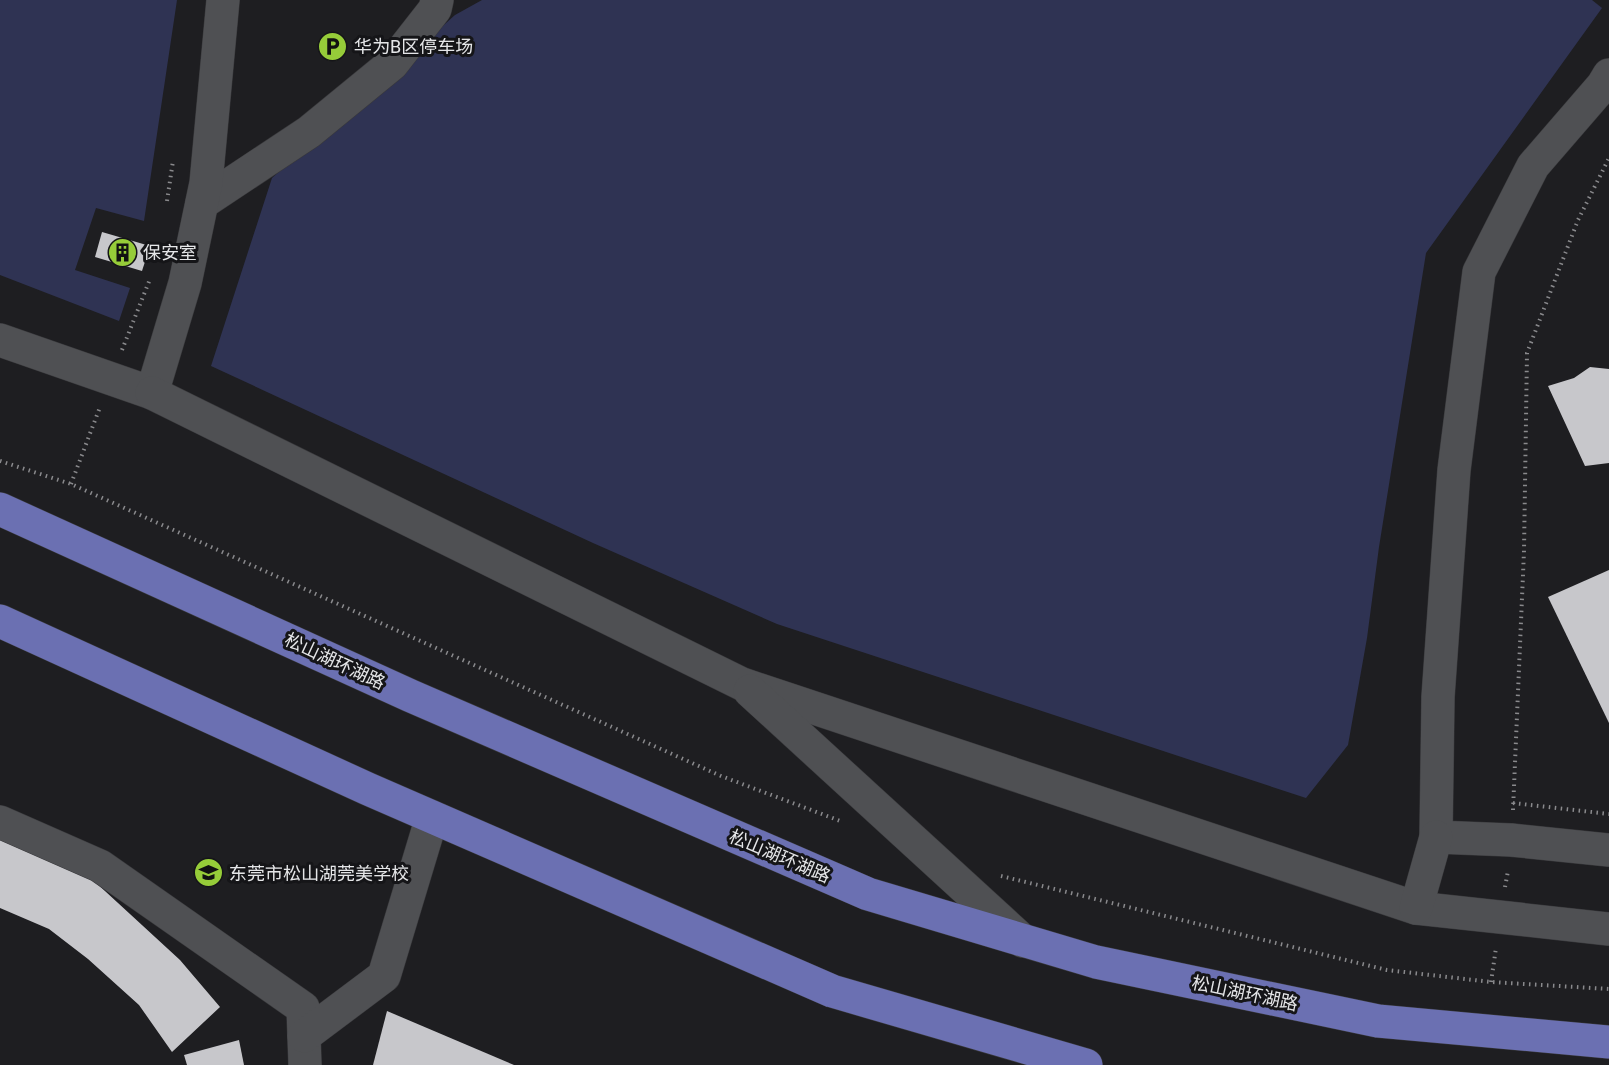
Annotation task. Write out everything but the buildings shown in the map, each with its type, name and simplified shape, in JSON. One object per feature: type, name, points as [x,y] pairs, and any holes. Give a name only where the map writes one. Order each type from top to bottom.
[{"type":"main road","name":"松山湖环湖路","points":[[0,509],[422,701],[867,894],[1096,962],[1378,1021],[1609,1042]]},
{"type":"main road","points":[[0,621],[432,817],[832,991],[1086,1065]]},
{"type":"street","points":[[152,393],[185,282],[206,183],[223,0]]},
{"type":"street","points":[[202,203],[309,132],[392,64],[435,9],[437,0]]},
{"type":"street","points":[[1416,908],[1436,837],[1438,697],[1454,481],[1479,272],[1533,166],[1603,85],[1609,75]]},
{"type":"street","points":[[0,340],[152,393],[742,684],[1416,908],[1609,929]]},
{"type":"street","points":[[742,684],[1023,941]]},
{"type":"street","points":[[304,1051],[384,976],[432,817]]},
{"type":"street","points":[[0,822],[100,866],[303,1008],[304,1051]]},
{"type":"street","points":[[1436,837],[1511,840],[1609,850]]},
{"type":"path","points":[[166,202],[174,156]]},
{"type":"path","points":[[1507,874],[1513,803],[1524,551],[1527,353],[1578,220],[1609,158]]},
{"type":"path","points":[[71,484],[153,271]]},
{"type":"path","points":[[1513,803],[1609,814]]},
{"type":"shaded area","points":[[0,0],[177,0],[144,221],[96,208],[75,270],[130,288],[119,321],[0,275]]},
{"type":"shaded area","points":[[482,0],[1592,0],[1602,8],[1426,253],[1379,547],[1367,638],[1348,745],[1306,798],[777,624],[593,543],[211,366],[272,178],[455,15]]},
{"type":"place","name":"华为B区停车场","points":[[333,46]]},
{"type":"place","name":"保安室","points":[[122,252]]},
{"type":"place","name":"东莞市松山湖莞美学校","points":[[208,873]]}]
